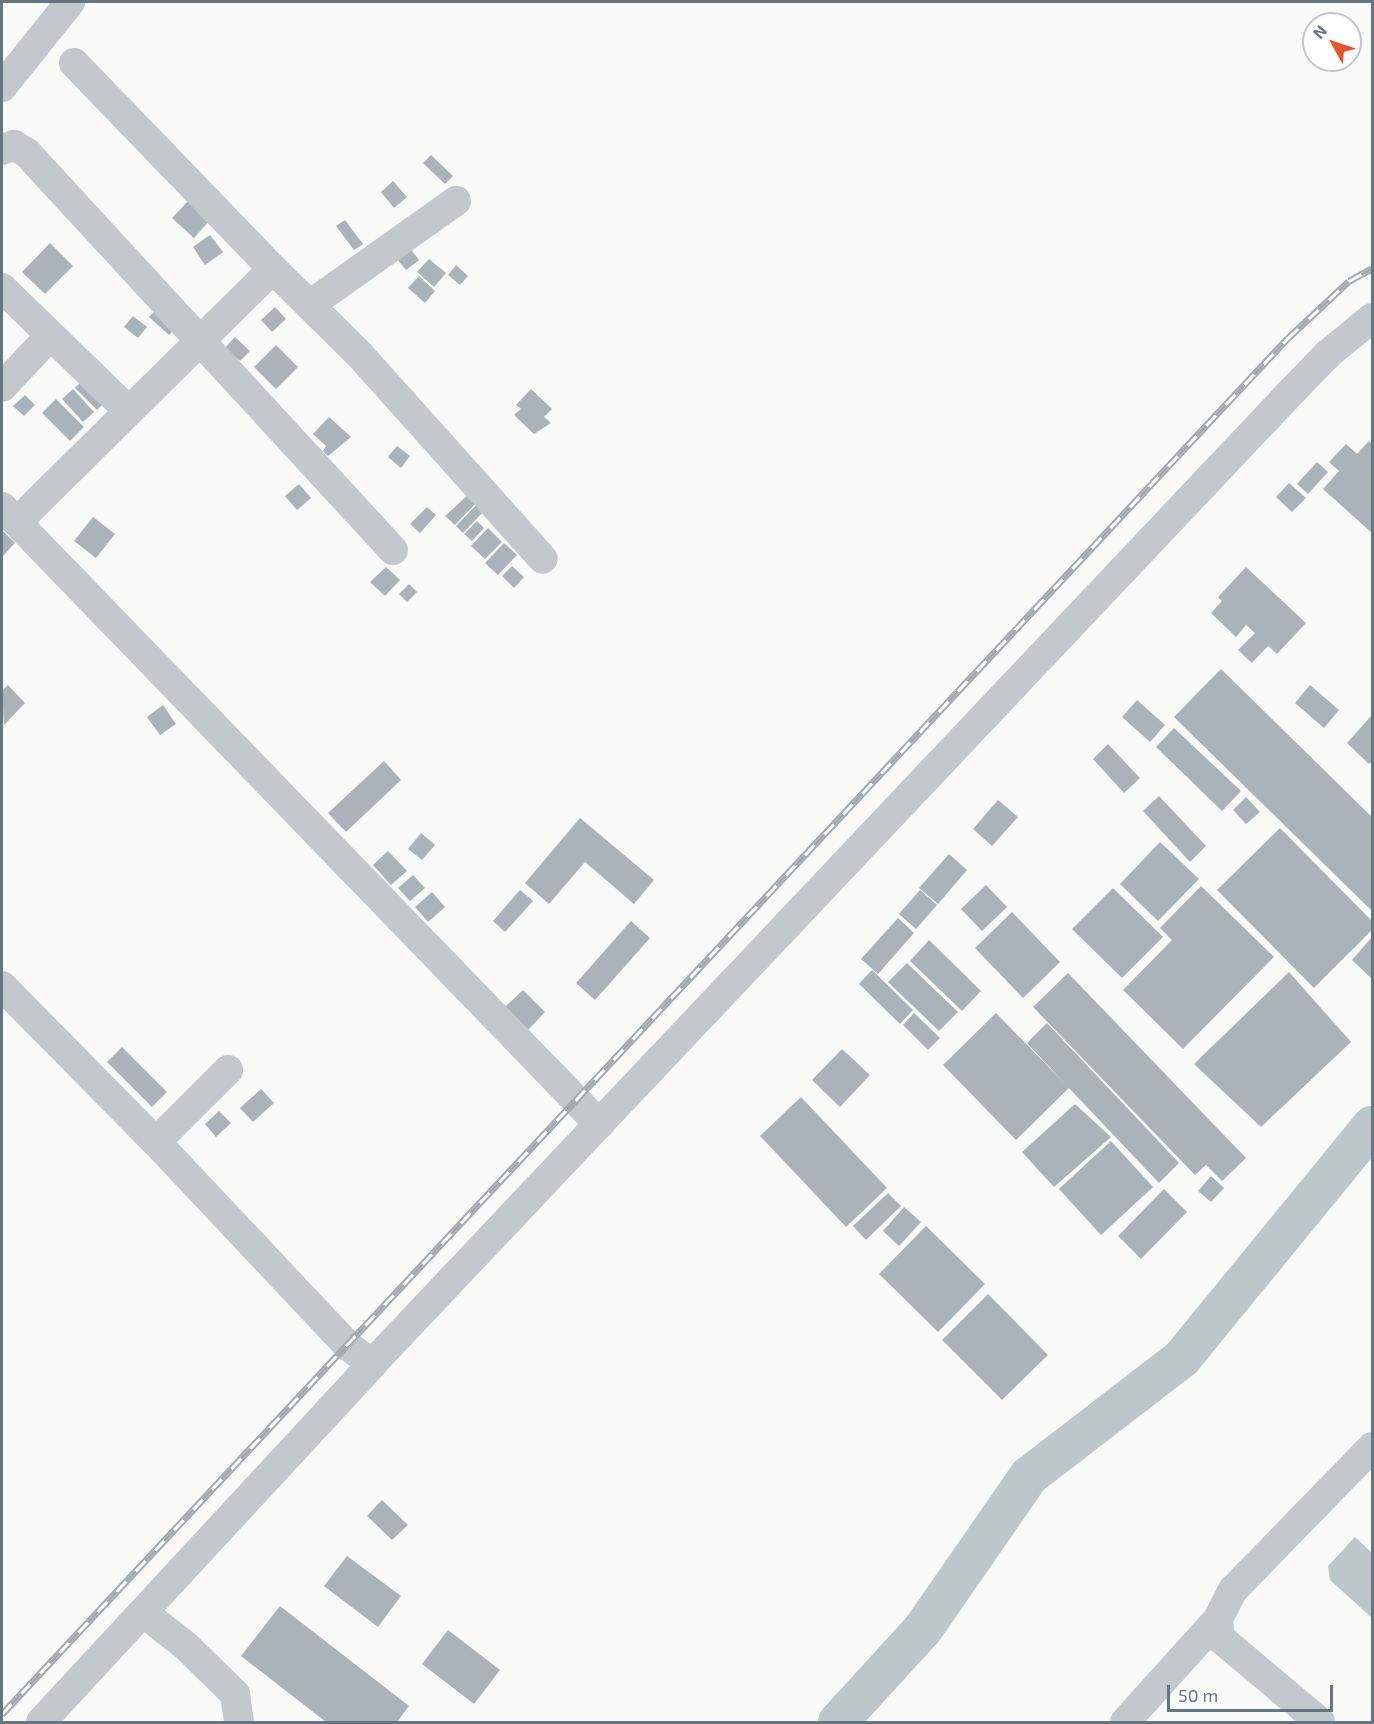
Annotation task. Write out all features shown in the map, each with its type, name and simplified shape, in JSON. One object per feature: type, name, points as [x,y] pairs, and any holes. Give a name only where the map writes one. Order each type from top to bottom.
[{"type":"street","points":[[2,87],[70,2]]},
{"type":"street","points":[[74,63],[273,269],[311,304],[543,559]]},
{"type":"street","points":[[2,150],[14,145],[27,153],[393,550]]},
{"type":"street","points":[[311,304],[456,201]]},
{"type":"street","points":[[273,269],[129,411],[9,515],[599,1124]]},
{"type":"street","points":[[2,288],[129,411]]},
{"type":"street","points":[[41,1722],[372,1364],[1292,391],[1328,354],[1372,318]]},
{"type":"street","points":[[2,387],[50,336]]},
{"type":"street","points":[[2,986],[156,1142],[347,1345],[372,1364]]},
{"type":"street","points":[[156,1142],[228,1070]]},
{"type":"street","points":[[1125,1722],[1218,1619],[1233,1590],[1372,1447]]},
{"type":"street","points":[[144,1613],[187,1647],[235,1694],[239,1722]]},
{"type":"street","points":[[1218,1619],[1220,1638],[1320,1722]]},
{"type":"shaded area","points":[[1355,1537],[1372,1553],[1372,1618],[1330,1580],[1328,1566]]},
{"type":"building","points":[[431,155],[453,176],[445,184],[423,163]]},
{"type":"building","points":[[393,181],[407,197],[394,208],[381,192]]},
{"type":"building","points":[[188,201],[209,221],[194,238],[172,218]]},
{"type":"building","points":[[345,220],[363,244],[354,250],[336,226]]},
{"type":"building","points":[[210,235],[223,252],[205,265],[193,247]]},
{"type":"building","points":[[405,242],[419,260],[406,270],[392,253]]},
{"type":"building","points":[[50,243],[73,266],[45,294],[22,272]]},
{"type":"building","points":[[429,259],[446,273],[434,287],[417,272]]},
{"type":"building","points":[[456,265],[468,276],[460,285],[448,275]]},
{"type":"building","points":[[419,276],[435,291],[425,303],[408,288]]},
{"type":"building","points":[[275,307],[286,319],[272,332],[261,320]]},
{"type":"building","points":[[156,310],[175,328],[169,335],[149,317]]},
{"type":"building","points":[[133,316],[147,327],[138,338],[124,327]]},
{"type":"building","points":[[235,337],[250,351],[240,361],[225,348]]},
{"type":"building","points":[[276,345],[298,367],[276,389],[254,367]]},
{"type":"building","points":[[85,378],[107,400],[97,410],[75,388]]},
{"type":"building","points":[[73,389],[94,412],[83,422],[62,399]]},
{"type":"building","points":[[531,389],[552,409],[544,417],[551,423],[534,434],[514,415],[521,409],[516,405]]},
{"type":"building","points":[[25,395],[35,405],[24,416],[13,406]]},
{"type":"building","points":[[56,399],[84,427],[70,441],[42,413]]},
{"type":"building","points":[[329,417],[351,437],[328,456],[323,451],[326,446],[313,434]]},
{"type":"building","points":[[1369,441],[1372,444],[1372,533],[1323,489],[1339,471],[1329,462],[1346,444],[1357,454]]},
{"type":"building","points":[[397,446],[410,456],[401,468],[388,457]]},
{"type":"building","points":[[1317,462],[1328,472],[1308,494],[1297,484]]},
{"type":"building","points":[[1289,483],[1306,498],[1292,512],[1276,497]]},
{"type":"building","points":[[299,484],[311,498],[297,510],[285,496]]},
{"type":"building","points":[[468,495],[476,503],[455,525],[445,516]]},
{"type":"building","points":[[479,502],[486,509],[463,533],[456,526]]},
{"type":"building","points":[[427,507],[436,515],[420,533],[410,524]]},
{"type":"building","points":[[93,517],[115,534],[96,558],[74,541]]},
{"type":"building","points":[[477,521],[484,528],[472,541],[464,534]]},
{"type":"building","points":[[488,528],[502,542],[485,559],[471,546]]},
{"type":"building","points":[[2,530],[15,543],[2,557]]},
{"type":"building","points":[[504,543],[517,555],[498,575],[485,563]]},
{"type":"building","points":[[512,566],[524,577],[514,588],[502,576]]},
{"type":"building","points":[[386,567],[400,580],[385,596],[370,582]]},
{"type":"building","points":[[1246,567],[1306,623],[1277,654],[1268,646],[1252,663],[1238,650],[1255,633],[1246,625],[1236,637],[1211,613],[1222,601],[1218,597]]},
{"type":"building","points":[[409,584],[417,592],[407,602],[399,594]]},
{"type":"building","points":[[1221,669],[1372,817],[1372,911],[1174,717]]},
{"type":"building","points":[[8,685],[25,703],[4,725],[2,691]]},
{"type":"building","points":[[1310,685],[1339,710],[1324,728],[1295,703]]},
{"type":"building","points":[[1137,700],[1165,725],[1150,742],[1122,717]]},
{"type":"building","points":[[163,705],[176,724],[160,735],[147,717]]},
{"type":"building","points":[[1372,715],[1372,761],[1369,764],[1347,743]]},
{"type":"building","points":[[1174,728],[1241,791],[1222,811],[1156,747]]},
{"type":"building","points":[[1108,744],[1140,778],[1124,793],[1093,759]]},
{"type":"building","points":[[384,761],[401,780],[346,832],[328,813]]},
{"type":"building","points":[[1159,796],[1206,846],[1190,862],[1143,811]]},
{"type":"building","points":[[1246,797],[1260,812],[1246,824],[1233,810]]},
{"type":"building","points":[[998,800],[1018,817],[992,846],[973,829]]},
{"type":"building","points":[[580,818],[654,880],[634,904],[585,862],[549,904],[525,883]]},
{"type":"building","points":[[1280,828],[1372,921],[1372,930],[1314,988],[1217,890]]},
{"type":"building","points":[[421,833],[435,845],[422,860],[408,849]]},
{"type":"building","points":[[1160,842],[1199,879],[1158,921],[1120,884]]},
{"type":"building","points":[[388,851],[407,871],[391,885],[373,865]]},
{"type":"building","points":[[949,854],[967,870],[938,904],[919,888]]},
{"type":"building","points":[[413,875],[425,888],[410,901],[398,888]]},
{"type":"building","points":[[986,885],[1007,907],[982,931],[961,909]]},
{"type":"building","points":[[1201,886],[1274,957],[1183,1049],[1123,990],[1172,940],[1160,928]]},
{"type":"building","points":[[1113,888],[1163,937],[1122,978],[1072,929]]},
{"type":"building","points":[[520,890],[533,901],[505,932],[493,921]]},
{"type":"building","points":[[920,890],[937,905],[916,929],[899,914]]},
{"type":"building","points":[[432,892],[445,907],[428,922],[415,907]]},
{"type":"building","points":[[1012,912],[1060,962],[1023,998],[975,948]]},
{"type":"building","points":[[898,918],[914,933],[878,974],[861,959]]},
{"type":"building","points":[[631,921],[650,938],[595,1000],[576,983]]},
{"type":"building","points":[[1372,937],[1372,979],[1352,960]]},
{"type":"building","points":[[929,940],[981,991],[962,1011],[910,961]]},
{"type":"building","points":[[907,963],[958,1012],[939,1031],[888,982]]},
{"type":"building","points":[[872,970],[913,1010],[900,1024],[859,984]]},
{"type":"building","points":[[1289,972],[1351,1042],[1261,1127],[1194,1064]]},
{"type":"building","points":[[1068,973],[1246,1158],[1222,1181],[1206,1165],[1195,1175],[1033,1007]]},
{"type":"building","points":[[523,990],[545,1012],[528,1030],[505,1007]]},
{"type":"building","points":[[914,1013],[940,1038],[928,1050],[903,1025]]},
{"type":"building","points":[[996,1013],[1066,1085],[1027,1043],[1047,1023],[1179,1163],[1159,1183],[1069,1088],[1016,1140],[943,1065]]},
{"type":"building","points":[[122,1047],[167,1092],[152,1107],[107,1062]]},
{"type":"building","points":[[842,1049],[870,1075],[840,1107],[812,1080]]},
{"type":"building","points":[[261,1089],[274,1103],[253,1122],[240,1108]]},
{"type":"building","points":[[801,1097],[887,1188],[846,1227],[760,1136]]},
{"type":"building","points":[[1075,1104],[1111,1137],[1054,1187],[1022,1152]]},
{"type":"building","points":[[219,1111],[231,1123],[216,1137],[205,1124]]},
{"type":"building","points":[[1111,1141],[1153,1187],[1101,1235],[1059,1189]]},
{"type":"building","points":[[1211,1176],[1224,1188],[1211,1202],[1198,1191]]},
{"type":"building","points":[[1164,1189],[1187,1212],[1141,1259],[1118,1236]]},
{"type":"building","points":[[888,1193],[901,1206],[866,1240],[853,1226]]},
{"type":"building","points":[[904,1207],[921,1222],[899,1246],[883,1231]]},
{"type":"building","points":[[926,1226],[985,1284],[938,1332],[879,1274]]},
{"type":"building","points":[[988,1294],[1048,1355],[1002,1400],[942,1340]]},
{"type":"building","points":[[382,1500],[408,1525],[392,1540],[367,1516]]},
{"type":"building","points":[[347,1556],[401,1596],[378,1627],[324,1586]]},
{"type":"building","points":[[280,1606],[409,1706],[397,1722],[326,1722],[241,1656]]},
{"type":"building","points":[[448,1630],[500,1670],[474,1704],[422,1664]]},
{"type":"waterway","points":[[838,1722],[923,1629],[1029,1476],[1182,1358],[1372,1126]]},
{"type":"railway","points":[[2,1714],[1288,338],[1349,281],[1372,268]]}]
